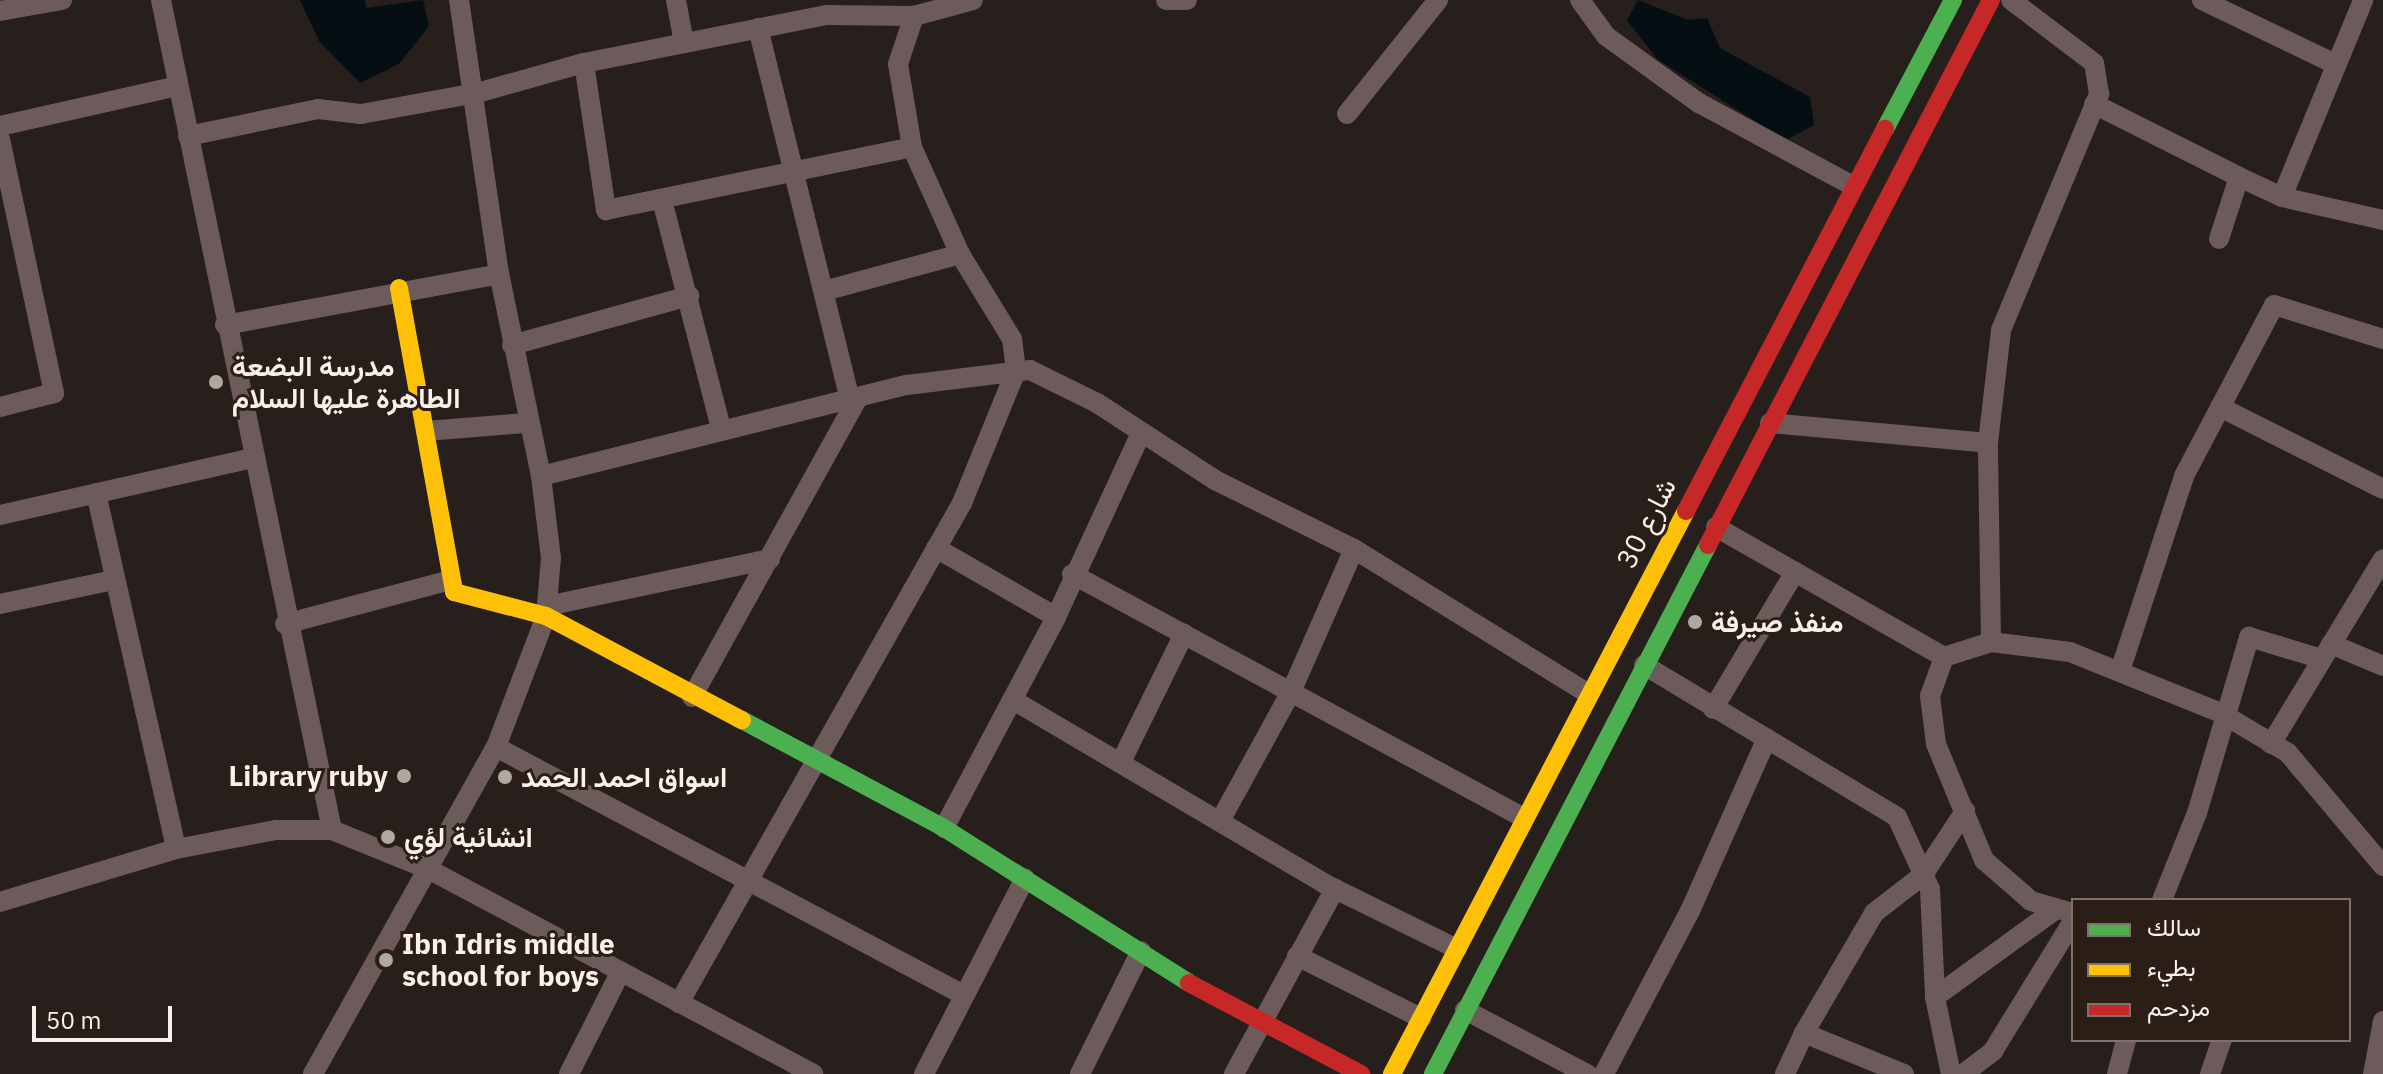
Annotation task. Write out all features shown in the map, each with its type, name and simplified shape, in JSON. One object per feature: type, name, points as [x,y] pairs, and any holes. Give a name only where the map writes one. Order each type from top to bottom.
[{"type":"street","points":[[7,7],[62,0]]},
{"type":"street","points":[[161,0],[285,624],[332,830]]},
{"type":"street","points":[[313,1074],[430,870],[496,747],[546,611],[551,558],[541,476],[526,423],[499,274],[477,93],[459,0]]},
{"type":"street","points":[[676,0],[684,43]]},
{"type":"street","points":[[1166,0],[1187,0]]},
{"type":"street","points":[[1347,114],[1438,0]]},
{"type":"street","points":[[1568,0],[1584,9],[1699,103],[1853,186]]},
{"type":"street","name":"شارع 30","points":[[1392,1074],[1867,159],[1953,0]]},
{"type":"street","points":[[1433,1074],[1991,0]]},
{"type":"street","points":[[1991,642],[1988,443],[2001,330],[2094,104],[2094,63],[2011,0]]},
{"type":"street","points":[[2202,0],[2333,63]]},
{"type":"street","points":[[2282,197],[2333,63],[2363,0]]},
{"type":"street","points":[[188,136],[318,109],[361,114],[477,93],[584,63],[758,28],[824,7],[914,16],[965,1]]},
{"type":"street","points":[[679,1003],[936,548],[1016,371],[1012,339],[960,254],[912,147],[898,64],[914,16]]},
{"type":"street","points":[[692,697],[770,559],[854,398],[792,170],[758,28]]},
{"type":"street","points":[[584,63],[606,210],[912,147]]},
{"type":"street","points":[[0,126],[178,86]]},
{"type":"street","points":[[2094,104],[2282,197],[2383,220]]},
{"type":"street","points":[[0,139],[54,393],[0,407]]},
{"type":"street","points":[[1867,159],[1883,177],[1899,175]]},
{"type":"street","points":[[2219,239],[2239,177]]},
{"type":"street","points":[[662,200],[721,428]]},
{"type":"street","points":[[1831,229],[1848,228],[1861,248]]},
{"type":"street","points":[[824,291],[960,254]]},
{"type":"street","points":[[225,325],[399,288],[499,274]]},
{"type":"street","points":[[399,288],[426,431],[447,581],[465,600],[546,611],[770,559]]},
{"type":"street","points":[[512,345],[689,296]]},
{"type":"street","points":[[2120,671],[2184,476],[2274,305],[2383,339]]},
{"type":"street","points":[[541,476],[721,428],[854,398],[1030,370],[1097,403],[1140,435],[1354,549],[1589,694]]},
{"type":"street","points":[[2220,407],[2383,489]]},
{"type":"street","points":[[426,431],[526,423]]},
{"type":"street","points":[[1770,423],[1988,443]]},
{"type":"street","points":[[944,828],[1056,617],[1072,574],[1140,435]]},
{"type":"street","points":[[0,515],[252,458]]},
{"type":"street","points":[[96,493],[176,849]]},
{"type":"street","points":[[1716,527],[1944,657],[1991,642],[2070,652],[2221,713],[2288,753],[2383,866]]},
{"type":"street","points":[[936,548],[1056,617]]},
{"type":"street","points":[[1220,821],[1291,692],[1354,549]]},
{"type":"street","points":[[2271,744],[2383,559]]},
{"type":"street","points":[[1713,709],[1795,572]]},
{"type":"street","points":[[1072,574],[1524,818]]},
{"type":"street","points":[[0,604],[114,580]]},
{"type":"street","points":[[285,624],[447,581]]},
{"type":"street","points":[[546,611],[692,697],[813,763],[944,828],[1141,951],[1260,1021],[1361,1074]]},
{"type":"street","points":[[1121,762],[1184,634]]},
{"type":"street","points":[[2163,898],[2197,813],[2221,713],[2249,637],[2383,666]]},
{"type":"street","points":[[1944,657],[1930,696],[1936,744],[1992,869],[2031,901],[2067,914]]},
{"type":"street","points":[[1644,665],[1897,817],[1923,875],[1935,997],[1951,1074]]},
{"type":"street","points":[[1013,700],[1335,889],[1457,949]]},
{"type":"street","points":[[1604,1074],[1690,911],[1767,738]]},
{"type":"street","points":[[496,747],[962,994]]},
{"type":"street","points":[[1785,1074],[1804,1033],[1874,913],[1923,875],[1965,811]]},
{"type":"street","points":[[0,902],[176,849],[276,830],[332,830],[430,870],[802,1071]]},
{"type":"street","points":[[924,1074],[962,994],[1025,878]]},
{"type":"street","points":[[1234,1074],[1260,1021],[1335,889]]},
{"type":"street","points":[[1935,997],[2067,914]]},
{"type":"street","points":[[1963,1074],[1993,1051],[2067,914]]},
{"type":"street","points":[[1080,1074],[1141,951]]},
{"type":"street","points":[[1297,956],[1421,1018]]},
{"type":"street","points":[[569,1074],[621,971]]},
{"type":"street","points":[[1465,1010],[1587,1074]]},
{"type":"street","points":[[2373,1074],[2383,1021]]},
{"type":"street","points":[[1804,1033],[1904,1074]]},
{"type":"street","points":[[2117,1074],[2125,1042]]},
{"type":"street","points":[[2210,1074],[2221,1042]]},
{"type":"shaded area","points":[[300,0],[365,0],[366,8],[423,0],[429,26],[399,64],[360,83],[319,41]]},
{"type":"shaded area","points":[[1638,0],[1688,20],[1707,18],[1720,48],[1810,97],[1814,125],[1788,139],[1657,59],[1627,20]]},
{"type":"traffic: fast","points":[[1885,129],[1953,0]]},
{"type":"traffic: fast","points":[[1433,1074],[1708,545]]},
{"type":"traffic: fast","points":[[742,720],[944,828],[1189,983]]},
{"type":"traffic: slow","points":[[399,288],[454,592],[546,616],[742,720]]},
{"type":"traffic: slow","points":[[1392,1074],[1686,511]]},
{"type":"traffic: jam","points":[[1708,545],[1991,0]]},
{"type":"traffic: jam","points":[[1686,511],[1885,129]]},
{"type":"traffic: jam","points":[[1189,983],[1361,1074]]},
{"type":"place","name":"مدرسة البضعة الطاهرة عليها السلام","points":[[216,382]]},
{"type":"place","name":"منفذ صيرفة","points":[[1695,622]]},
{"type":"place","name":"Library ruby","points":[[404,776]]},
{"type":"place","name":"اسواق احمد الحمد","points":[[505,777]]},
{"type":"place","name":"انشائية لؤي","points":[[388,837]]},
{"type":"place","name":"Ibn Idris middle school for boys","points":[[386,960]]}]
